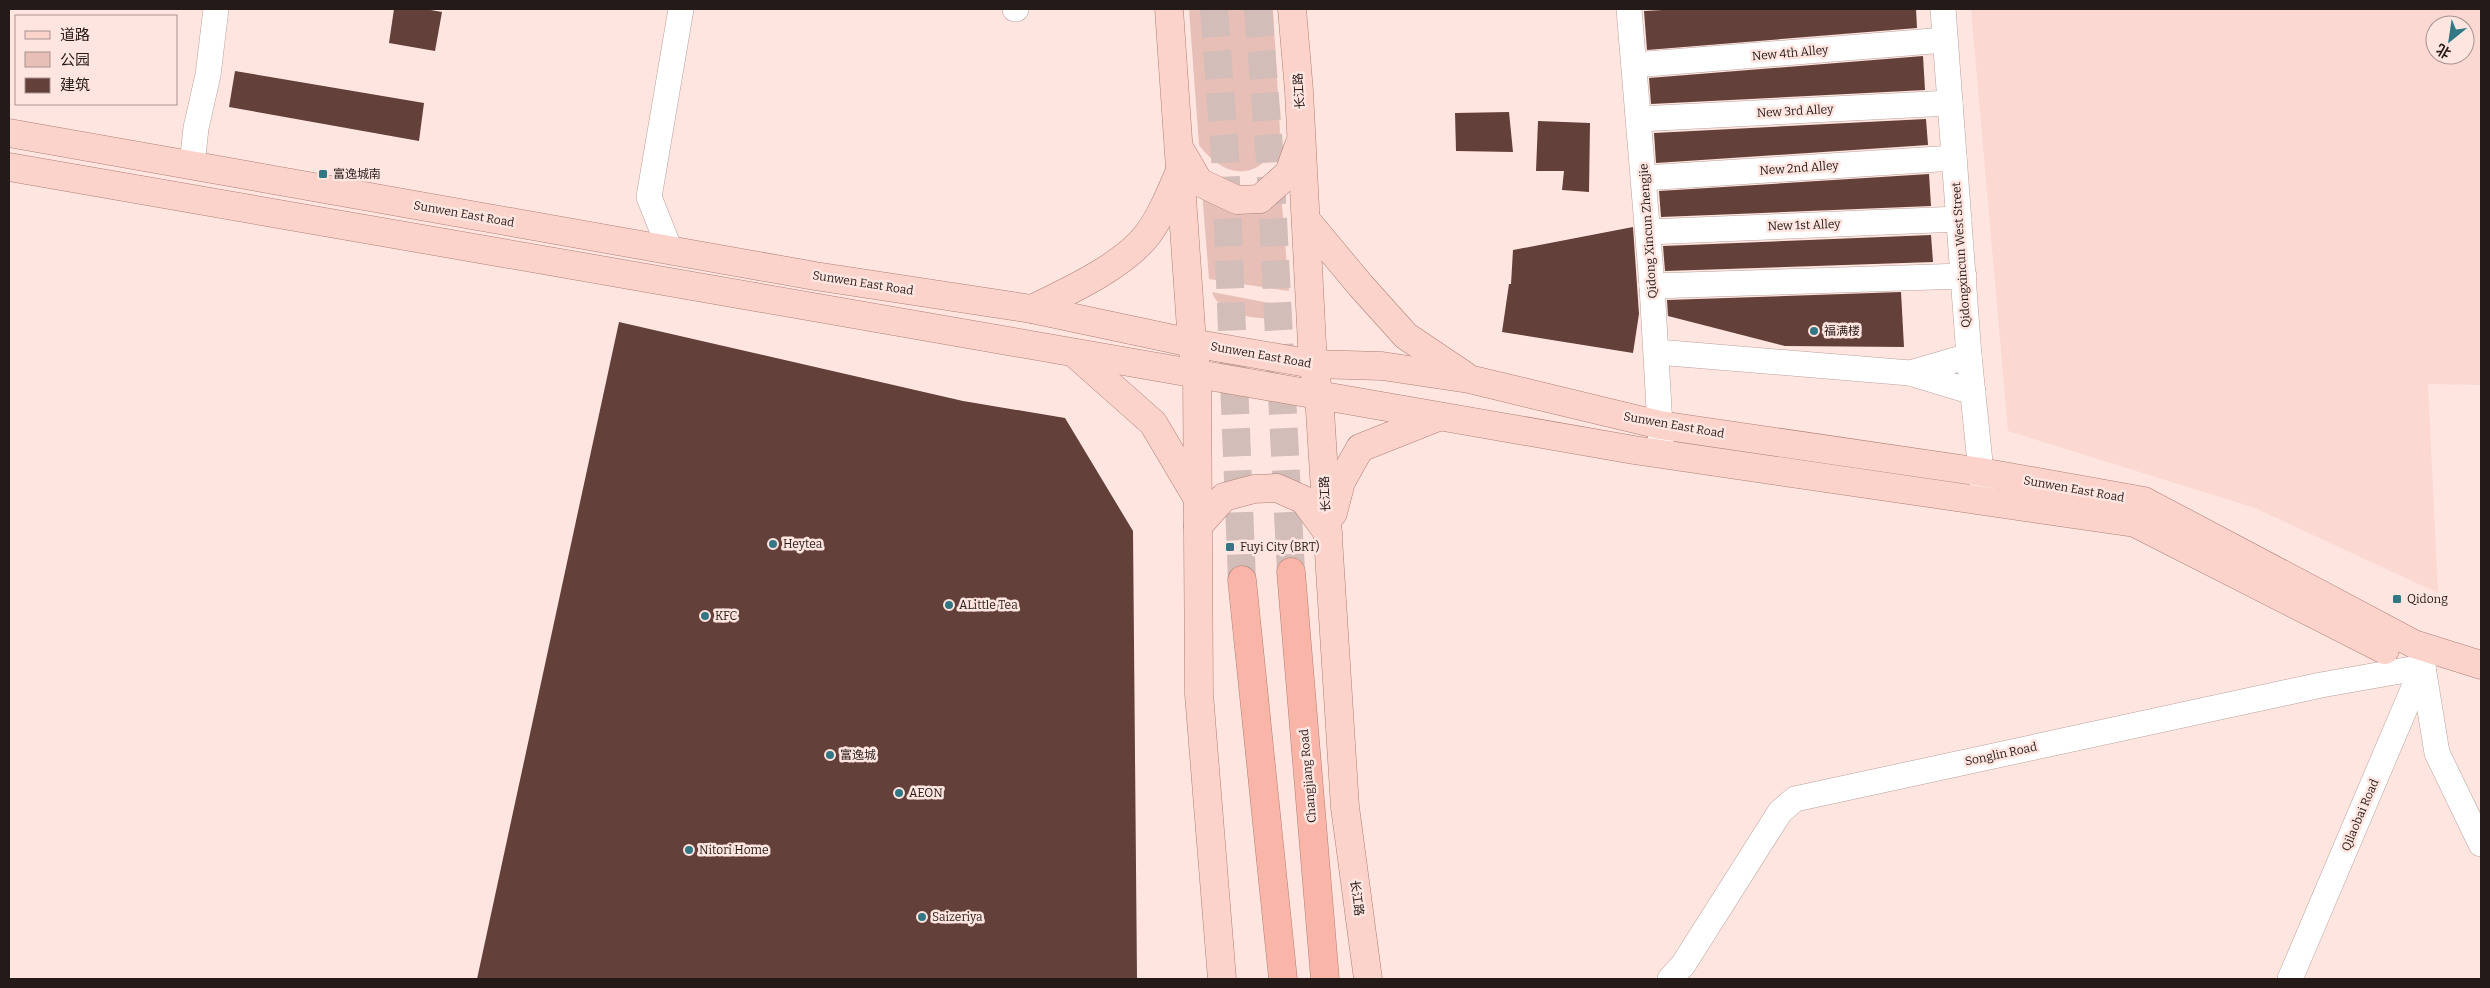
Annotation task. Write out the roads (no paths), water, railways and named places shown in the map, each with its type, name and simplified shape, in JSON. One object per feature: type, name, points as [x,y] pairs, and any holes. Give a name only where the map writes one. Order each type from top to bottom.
[{"type":"highway","name":"Changjiang Road","points":[[1291,572],[1325,979]]},
{"type":"highway","points":[[1242,580],[1283,979]]},
{"type":"main road","points":[[1169,9],[1192,343],[1197,374],[1199,694],[1222,979]]},
{"type":"main road","name":"长江路","points":[[1292,9],[1302,138],[1314,364],[1319,395],[1345,807],[1368,979]]},
{"type":"main road","name":"Sunwen East Road","points":[[9,133],[815,276],[1032,309],[1192,343],[1314,364],[1382,366],[1469,378],[1660,425],[1981,472],[2144,502],[2414,644],[2427,659],[2481,685]]},
{"type":"main road","points":[[1177,144],[1198,182],[1237,200],[1260,199],[1289,173],[1302,138]]},
{"type":"main road","name":"Sunwen East Road","points":[[9,167],[1661,454],[2135,523],[2411,663],[2427,659],[2481,665]]},
{"type":"main road","points":[[1032,309],[1071,290],[1134,250],[1148,234],[1158,218],[1180,172]]},
{"type":"main road","points":[[1306,220],[1406,336],[1469,378]]},
{"type":"main road","points":[[1072,352],[1152,424],[1198,499]]},
{"type":"main road","points":[[1328,534],[1341,482],[1360,448],[1440,416]]},
{"type":"main road","points":[[1198,526],[1224,497],[1254,489],[1277,488],[1304,500],[1328,534]]},
{"type":"street","points":[[192,166],[196,128],[208,75],[216,9]]},
{"type":"street","points":[[670,250],[649,197],[681,9]]},
{"type":"street","name":"Qidong Xincun Zhengjie","points":[[1630,9],[1657,352],[1661,454]]},
{"type":"street","name":"Qidongxincun West Street","points":[[1942,9],[1969,356],[1985,501]]},
{"type":"street","name":"New 4th Alley","points":[[1634,65],[1945,40]]},
{"type":"street","name":"New 3rd Alley","points":[[1639,119],[1950,103]]},
{"type":"street","name":"New 2nd Alley","points":[[1644,178],[1954,158]]},
{"type":"street","name":"New 1st Alley","points":[[1648,232],[1959,219]]},
{"type":"street","points":[[1652,286],[1964,276]]},
{"type":"street","points":[[1657,352],[1910,373],[1973,392]]},
{"type":"street","points":[[1910,373],[1969,356]]},
{"type":"street","points":[[2427,659],[2437,753],[2481,844]]},
{"type":"street","name":"Songlin Road","points":[[1670,979],[1683,965],[1780,812],[1795,799],[2321,685],[2427,659]]},
{"type":"street","name":"Qilaobai Road","points":[[2290,979],[2427,659]]},
{"type":"tunnel","points":[[1214,9],[1225,156],[1242,580]]},
{"type":"tunnel","points":[[1258,9],[1270,160],[1291,572]]},
{"type":"place","name":"富逸城南","points":[[323,174]]},
{"type":"place","name":"福满楼","points":[[1814,331]]},
{"type":"place","name":"Heytea","points":[[773,544]]},
{"type":"place","name":"Fuyi City (BRT)","points":[[1230,547]]},
{"type":"place","name":"Qidong","points":[[2397,599]]},
{"type":"place","name":"ALittle Tea","points":[[949,605]]},
{"type":"place","name":"KFC","points":[[705,616]]},
{"type":"place","name":"富逸城","points":[[830,755]]},
{"type":"place","name":"AEON","points":[[899,793]]},
{"type":"place","name":"Nitori Home","points":[[689,850]]},
{"type":"place","name":"Saizeriya","points":[[922,917]]}]
